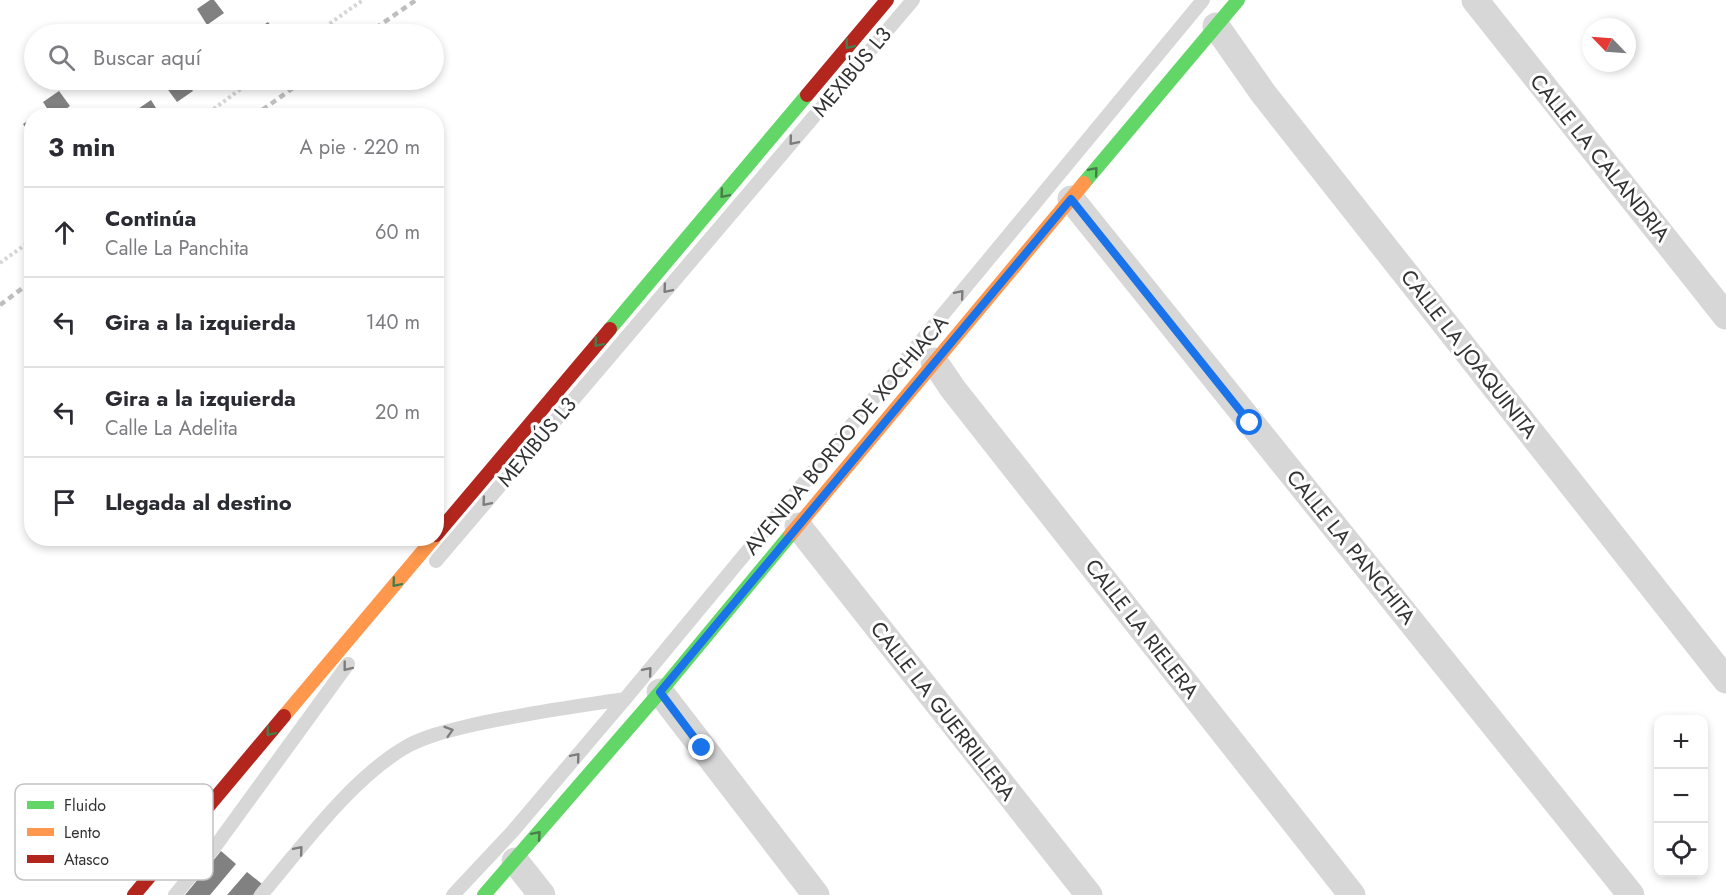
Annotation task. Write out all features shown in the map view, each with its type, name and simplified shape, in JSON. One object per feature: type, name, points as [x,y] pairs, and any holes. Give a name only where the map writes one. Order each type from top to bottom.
[{"type":"main road","points":[[444,526],[887,0]]},
{"type":"main road","name":"AVENIDA BORDO DE XOCHIACA","points":[[484,895],[660,692],[934,361],[1238,0]]},
{"type":"main road","points":[[213,801],[427,546]]},
{"type":"main road","points":[[134,895],[147,880]]},
{"type":"street","name":"CALLE LA CALANDRIA","points":[[1475,0],[1726,316]]},
{"type":"street","name":"CALLE LA JOAQUINITA","points":[[1216,26],[1263,93],[1726,680]]},
{"type":"street","name":"CALLE LA PANCHITA","points":[[1071,199],[1631,895]]},
{"type":"street","name":"CALLE LA RIELERA","points":[[934,361],[953,389],[1352,895]]},
{"type":"street","name":"CALLE LA GUERRILLERA","points":[[798,526],[1089,895]]},
{"type":"street","points":[[660,692],[816,895]]},
{"type":"street","points":[[515,861],[542,895]]},
{"type":"lane","name":"MEXIBÚS L3","points":[[424,574],[913,0]]},
{"type":"lane","points":[[453,895],[513,831],[625,699],[1203,0]]},
{"type":"lane","points":[[213,849],[354,657]]},
{"type":"lane","points":[[261,895],[320,825],[360,783],[404,748],[455,729],[508,716],[625,699]]},
{"type":"lane","points":[[175,895],[187,880]]},
{"type":"path","points":[[329,24],[363,0]]},
{"type":"path","points":[[215,108],[239,90]]},
{"type":"path","points":[[0,263],[24,246]]},
{"type":"building","points":[[210,0],[214,0],[224,13],[206,24],[197,9]]},
{"type":"building","points":[[168,90],[192,90],[193,91],[177,102]]},
{"type":"building","points":[[59,91],[70,106],[47,108],[43,102]]},
{"type":"building","points":[[151,100],[156,108],[139,108]]},
{"type":"building","points":[[221,851],[236,864],[210,895],[185,895],[197,880],[213,880],[213,861]]},
{"type":"building","points":[[247,872],[262,884],[253,895],[227,895]]},
{"type":"railway","points":[[381,24],[416,0]]},
{"type":"railway","points":[[265,108],[290,90]]},
{"type":"railway","points":[[0,305],[24,287]]},
{"type":"traffic: fast","points":[[1084,183],[1238,0]]},
{"type":"traffic: fast","points":[[610,329],[807,95]]},
{"type":"traffic: fast","points":[[484,895],[660,692],[791,534]]},
{"type":"traffic: slow","points":[[791,534],[1084,183]]},
{"type":"traffic: slow","points":[[284,716],[427,546]]},
{"type":"traffic: jam","points":[[807,95],[887,0]]},
{"type":"traffic: jam","points":[[444,526],[610,329]]},
{"type":"traffic: jam","points":[[213,801],[284,716]]},
{"type":"traffic: jam","points":[[134,895],[147,880]]},
{"type":"route","points":[[702,748],[660,692],[1071,199],[1250,423]]}]
